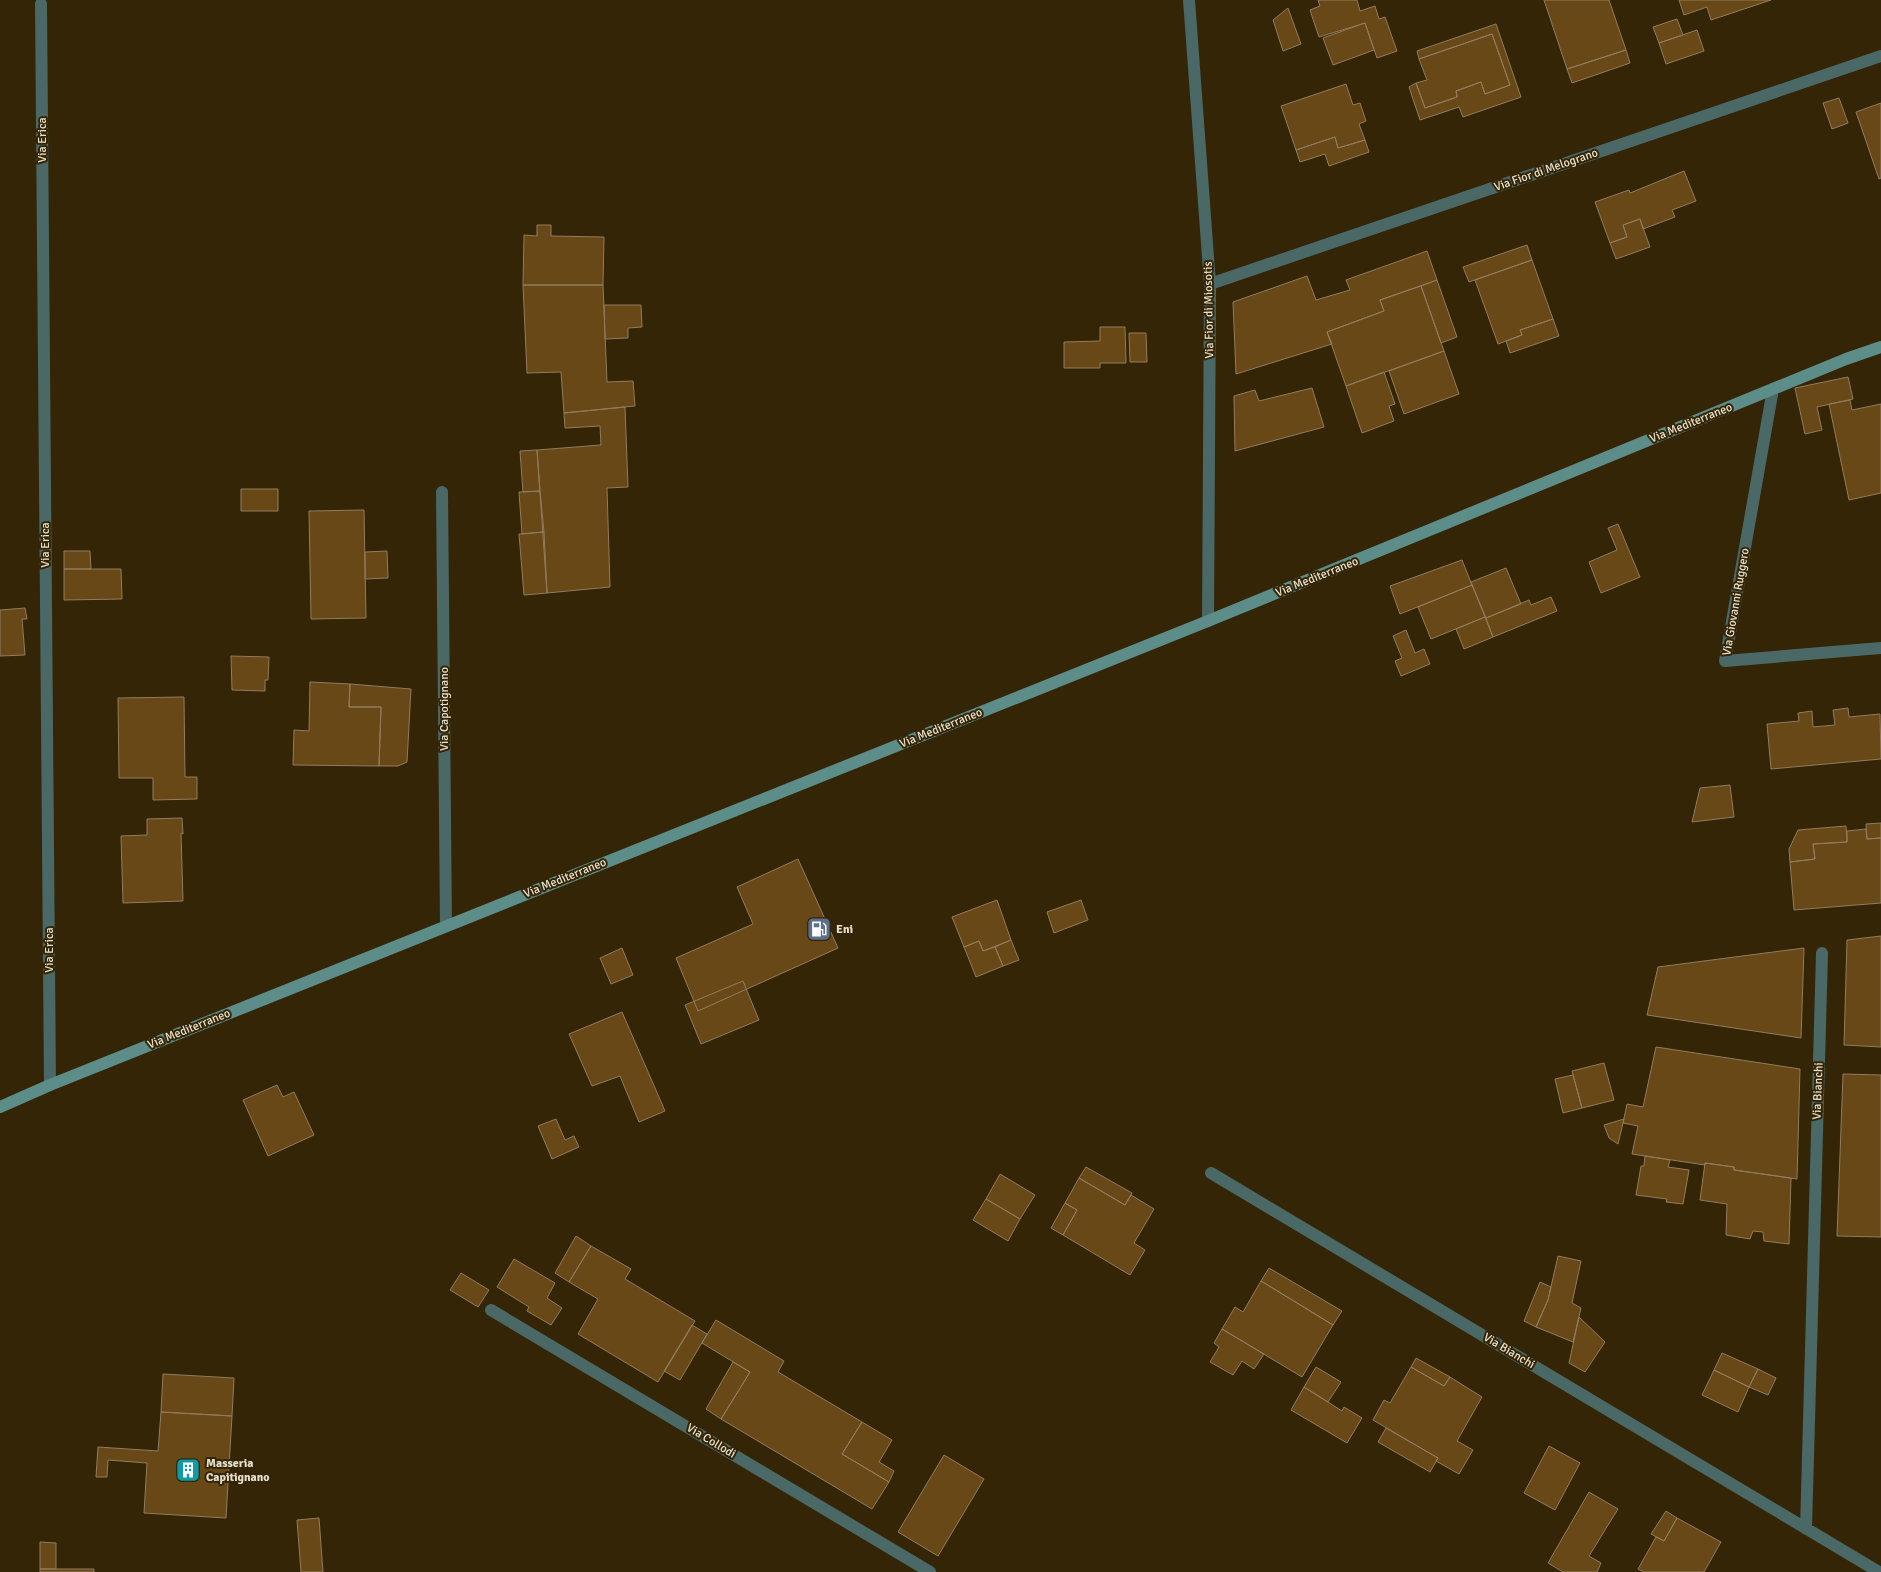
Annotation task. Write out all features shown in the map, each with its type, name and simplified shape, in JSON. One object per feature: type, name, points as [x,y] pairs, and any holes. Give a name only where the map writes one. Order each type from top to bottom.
[{"type":"main road","name":"Via Mediterraneo","points":[[0,1107],[50,1085],[1208,621],[1846,359],[1881,347]]},
{"type":"street","name":"Via Fior di Miosotis","points":[[1189,0],[1210,284],[1208,621]]},
{"type":"street","name":"Via Erica","points":[[41,4],[50,1085]]},
{"type":"street","name":"Via Fior di Melograno","points":[[1210,284],[1881,56]]},
{"type":"street","name":"Via Giovanni Ruggero","points":[[1773,389],[1725,661],[1881,648]]},
{"type":"street","name":"Via Capotignano","points":[[442,492],[446,926]]},
{"type":"street","name":"Via Bianchi","points":[[1806,1529],[1822,953]]},
{"type":"street","name":"Via Bianchi","points":[[1211,1173],[1879,1572]]},
{"type":"street","name":"Via Collodi","points":[[491,1310],[930,1572]]},
{"type":"building","points":[[1318,0],[1357,0],[1360,11],[1375,6],[1379,19],[1385,17],[1397,51],[1377,58],[1365,23],[1319,37],[1310,10],[1320,6]]},
{"type":"building","points":[[1544,0],[1609,0],[1626,50],[1567,69]]},
{"type":"building","points":[[1679,0],[1771,0],[1711,20],[1707,7],[1684,15]]},
{"type":"building","points":[[1288,8],[1301,44],[1283,51],[1273,20]]},
{"type":"building","points":[[1677,19],[1683,35],[1659,43],[1653,27]]},
{"type":"building","points":[[1365,23],[1374,50],[1333,65],[1323,38]]},
{"type":"building","points":[[1496,24],[1521,97],[1463,117],[1459,107],[1420,120],[1409,87],[1416,83],[1425,108],[1457,97],[1456,91],[1481,82],[1485,94],[1510,85],[1492,34],[1419,59],[1417,51]]},
{"type":"building","points":[[1697,30],[1704,51],[1666,64],[1659,43]]},
{"type":"building","points":[[1492,34],[1510,85],[1485,94],[1481,82],[1456,91],[1457,97],[1425,108],[1416,83],[1427,80],[1419,59]]},
{"type":"building","points":[[1626,50],[1630,63],[1572,83],[1567,69]]},
{"type":"building","points":[[1346,84],[1353,105],[1360,103],[1366,121],[1359,124],[1365,140],[1338,148],[1335,137],[1296,150],[1281,106]]},
{"type":"building","points":[[1839,98],[1848,123],[1832,129],[1823,103]]},
{"type":"building","points":[[1881,103],[1881,178],[1879,179],[1856,112]]},
{"type":"building","points":[[1335,137],[1338,148],[1365,140],[1369,152],[1329,166],[1325,154],[1300,162],[1296,150]]},
{"type":"building","points":[[1684,171],[1696,201],[1672,210],[1675,217],[1643,229],[1640,219],[1623,225],[1627,237],[1610,243],[1595,202],[1629,190],[1630,193]]},
{"type":"building","points":[[1640,219],[1650,247],[1616,259],[1610,243],[1627,237],[1623,225]]},
{"type":"building","points":[[537,225],[551,225],[551,236],[604,237],[603,285],[523,285],[524,235],[537,236]]},
{"type":"building","points":[[1527,245],[1532,260],[1469,282],[1463,267]]},
{"type":"building","points":[[1427,251],[1437,280],[1380,300],[1384,311],[1327,332],[1332,344],[1236,374],[1233,302],[1307,276],[1316,300],[1350,290],[1346,280]]},
{"type":"building","points":[[1532,260],[1553,319],[1520,330],[1522,335],[1498,344],[1475,280]]},
{"type":"building","points":[[1437,280],[1457,337],[1441,343],[1421,286]]},
{"type":"building","points":[[523,285],[603,285],[607,382],[633,381],[635,406],[564,413],[561,372],[527,373]]},
{"type":"building","points":[[1421,286],[1444,351],[1346,386],[1327,332],[1384,311],[1380,300]]},
{"type":"building","points":[[604,305],[641,305],[642,327],[628,328],[628,338],[605,339]]},
{"type":"building","points":[[1553,319],[1559,336],[1510,353],[1506,341],[1522,335],[1520,330]]},
{"type":"building","points":[[1100,327],[1125,327],[1126,363],[1100,363],[1100,368],[1064,368],[1064,342],[1100,341]]},
{"type":"building","points":[[1129,333],[1146,333],[1147,362],[1130,362]]},
{"type":"building","points":[[1444,351],[1459,394],[1404,414],[1389,371]]},
{"type":"building","points":[[1384,372],[1395,404],[1389,406],[1394,421],[1362,433],[1346,386]]},
{"type":"building","points":[[1848,377],[1853,399],[1817,407],[1822,430],[1805,434],[1795,388]]},
{"type":"building","points":[[1312,388],[1324,427],[1235,451],[1234,396],[1255,390],[1259,401]]},
{"type":"building","points":[[1850,400],[1852,410],[1881,404],[1881,493],[1849,500],[1829,404]]},
{"type":"building","points":[[625,407],[628,487],[607,488],[610,587],[547,593],[537,450],[601,445],[600,426],[565,428],[564,413]]},
{"type":"building","points":[[537,450],[540,491],[523,492],[520,451]]},
{"type":"building","points":[[241,489],[278,489],[278,511],[241,511]]},
{"type":"building","points":[[540,491],[544,532],[522,534],[519,492]]},
{"type":"building","points":[[364,510],[366,618],[311,619],[309,511]]},
{"type":"building","points":[[1618,524],[1640,577],[1601,593],[1589,562],[1617,550],[1608,528]]},
{"type":"building","points":[[544,532],[547,593],[524,595],[519,534]]},
{"type":"building","points":[[64,551],[90,551],[91,569],[64,569]]},
{"type":"building","points":[[387,551],[388,578],[365,579],[365,552]]},
{"type":"building","points":[[1462,560],[1472,585],[1400,614],[1390,586]]},
{"type":"building","points":[[1506,568],[1521,604],[1486,618],[1471,582]]},
{"type":"building","points":[[64,569],[121,569],[122,599],[64,600]]},
{"type":"building","points":[[1472,585],[1485,617],[1431,639],[1418,607]]},
{"type":"building","points":[[1551,597],[1557,611],[1493,637],[1486,618],[1529,600],[1531,605]]},
{"type":"building","points":[[25,608],[27,619],[22,619],[25,655],[0,656],[0,610]]},
{"type":"building","points":[[1485,617],[1493,637],[1464,649],[1456,629]]},
{"type":"building","points":[[1406,630],[1415,653],[1424,649],[1430,664],[1401,676],[1395,661],[1402,658],[1393,636]]},
{"type":"building","points":[[231,656],[269,657],[268,680],[265,680],[265,691],[232,690]]},
{"type":"building","points":[[310,682],[350,684],[349,707],[381,707],[379,766],[293,765],[294,730],[309,731]]},
{"type":"building","points":[[350,684],[411,689],[407,762],[398,766],[379,766],[381,707],[349,707]]},
{"type":"building","points":[[184,697],[185,777],[197,777],[197,799],[153,800],[153,778],[119,778],[118,698]]},
{"type":"building","points":[[1848,708],[1849,717],[1880,714],[1881,759],[1771,769],[1767,724],[1799,721],[1798,713],[1812,711],[1813,727],[1835,725],[1833,710]]},
{"type":"building","points":[[1730,785],[1734,817],[1692,822],[1700,788]]},
{"type":"building","points":[[182,818],[183,901],[123,903],[121,836],[147,835],[147,819]]},
{"type":"building","points":[[1881,823],[1881,838],[1867,839],[1866,824]]},
{"type":"building","points":[[1846,826],[1847,842],[1813,844],[1815,859],[1790,862],[1789,849],[1798,830]]},
{"type":"building","points":[[1866,829],[1867,839],[1881,838],[1881,903],[1794,910],[1790,862],[1815,859],[1813,844],[1847,842],[1847,831]]},
{"type":"building","points":[[798,859],[838,948],[698,1011],[676,958],[753,924],[737,887]]},
{"type":"building","points":[[997,900],[1011,940],[983,951],[979,941],[964,947],[952,917]]},
{"type":"building","points":[[1081,900],[1088,920],[1054,933],[1047,912]]},
{"type":"building","points":[[1881,936],[1881,1047],[1844,1045],[1847,940]]},
{"type":"building","points":[[1011,940],[1019,960],[1003,966],[995,947]]},
{"type":"building","points":[[979,941],[983,951],[995,947],[1003,966],[976,977],[964,947]]},
{"type":"building","points":[[622,948],[633,975],[611,984],[600,958]]},
{"type":"building","points":[[1804,948],[1801,1038],[1647,1015],[1658,967]]},
{"type":"building","points":[[743,981],[759,1020],[701,1044],[685,1005]]},
{"type":"building","points":[[622,1012],[665,1111],[639,1122],[620,1076],[592,1086],[569,1034]]},
{"type":"building","points":[[1656,1047],[1800,1069],[1797,1179],[1734,1170],[1734,1167],[1705,1163],[1705,1165],[1632,1154],[1638,1126],[1623,1123],[1627,1104],[1643,1107]]},
{"type":"building","points":[[1604,1063],[1614,1100],[1582,1108],[1572,1071]]},
{"type":"building","points":[[1843,1074],[1881,1075],[1881,1237],[1837,1236]]},
{"type":"building","points":[[1573,1075],[1582,1108],[1563,1113],[1555,1079]]},
{"type":"building","points":[[277,1085],[283,1097],[294,1092],[314,1135],[268,1156],[243,1100]]},
{"type":"building","points":[[556,1119],[565,1140],[574,1136],[579,1147],[552,1159],[538,1126]]},
{"type":"building","points":[[1624,1119],[1618,1144],[1609,1138],[1604,1125]]},
{"type":"building","points":[[1645,1156],[1670,1160],[1668,1167],[1689,1170],[1683,1204],[1666,1202],[1667,1199],[1636,1195],[1641,1166],[1644,1166]]},
{"type":"building","points":[[1705,1163],[1734,1167],[1734,1170],[1791,1178],[1789,1244],[1764,1241],[1763,1232],[1753,1231],[1750,1239],[1726,1235],[1727,1204],[1700,1200]]},
{"type":"building","points":[[1086,1167],[1132,1193],[1125,1205],[1079,1178]]},
{"type":"building","points":[[1000,1174],[1035,1195],[1020,1219],[986,1199]]},
{"type":"building","points":[[1079,1178],[1125,1205],[1131,1195],[1154,1209],[1134,1243],[1145,1250],[1130,1275],[1063,1235],[1077,1210],[1065,1203]]},
{"type":"building","points":[[986,1199],[1020,1219],[1008,1241],[973,1220]]},
{"type":"building","points":[[1065,1203],[1077,1210],[1063,1235],[1051,1228]]},
{"type":"building","points":[[576,1236],[591,1246],[569,1282],[555,1273]]},
{"type":"building","points":[[591,1246],[631,1269],[625,1279],[695,1321],[658,1382],[578,1334],[598,1299],[569,1282]]},
{"type":"building","points":[[1558,1256],[1581,1261],[1572,1303],[1581,1308],[1573,1342],[1536,1327],[1548,1300]]},
{"type":"building","points":[[514,1259],[555,1283],[547,1298],[562,1308],[551,1325],[527,1311],[529,1307],[497,1287]]},
{"type":"building","points":[[1269,1268],[1342,1311],[1333,1325],[1261,1281]]},
{"type":"building","points":[[461,1273],[489,1290],[478,1307],[450,1290]]},
{"type":"building","points":[[1261,1281],[1333,1325],[1302,1377],[1222,1329],[1235,1307],[1243,1312]]},
{"type":"building","points":[[1540,1282],[1551,1287],[1548,1300],[1536,1327],[1524,1321]]},
{"type":"building","points":[[1579,1317],[1605,1342],[1585,1372],[1569,1363]]},
{"type":"building","points":[[716,1320],[784,1361],[778,1372],[862,1422],[842,1454],[889,1482],[872,1509],[721,1419],[750,1372],[702,1343]]},
{"type":"building","points":[[692,1325],[707,1334],[680,1380],[664,1371]]},
{"type":"building","points":[[1222,1329],[1264,1354],[1254,1369],[1242,1361],[1233,1375],[1210,1362],[1219,1347],[1214,1343]]},
{"type":"building","points":[[1722,1353],[1758,1369],[1749,1387],[1714,1370]]},
{"type":"building","points":[[1416,1358],[1450,1377],[1444,1386],[1411,1367]]},
{"type":"building","points":[[733,1362],[750,1372],[721,1419],[706,1409]]},
{"type":"building","points":[[1316,1367],[1341,1382],[1328,1402],[1304,1387]]},
{"type":"building","points":[[1411,1367],[1444,1386],[1450,1377],[1482,1397],[1457,1441],[1473,1450],[1459,1474],[1436,1461],[1438,1458],[1373,1420],[1384,1400],[1390,1403]]},
{"type":"building","points":[[1758,1369],[1776,1378],[1768,1395],[1749,1387]]},
{"type":"building","points":[[1714,1370],[1749,1387],[1738,1412],[1702,1395]]},
{"type":"building","points":[[163,1374],[234,1378],[232,1416],[161,1412]]},
{"type":"building","points":[[1304,1387],[1342,1411],[1344,1407],[1362,1418],[1347,1443],[1291,1410]]},
{"type":"building","name":"Masseria Capitignano","points":[[161,1412],[232,1416],[226,1518],[144,1513],[147,1463],[108,1460],[107,1477],[96,1477],[98,1447],[158,1451]]},
{"type":"building","points":[[862,1422],[892,1440],[879,1462],[894,1471],[889,1482],[842,1454]]},
{"type":"building","points":[[1386,1428],[1438,1458],[1430,1472],[1378,1442]]},
{"type":"building","points":[[1549,1446],[1580,1463],[1555,1510],[1524,1493]]},
{"type":"building","points":[[944,1455],[984,1479],[938,1556],[898,1532]]},
{"type":"building","points":[[1589,1492],[1618,1509],[1589,1556],[1601,1563],[1597,1572],[1563,1572],[1548,1563]]},
{"type":"building","points":[[1666,1511],[1677,1518],[1664,1541],[1651,1534]]},
{"type":"building","points":[[319,1518],[323,1572],[301,1572],[297,1520]]},
{"type":"building","points":[[1677,1518],[1721,1542],[1704,1572],[1644,1572],[1638,1569],[1656,1537],[1664,1541]]},
{"type":"building","points":[[40,1542],[56,1543],[56,1569],[40,1569]]},
{"type":"building","points":[[40,1569],[94,1569],[94,1572],[40,1572]]},
{"type":"place","name":"Eni","points":[[819,929]]},
{"type":"place","name":"Masseria Capitignano","points":[[188,1470]]}]
